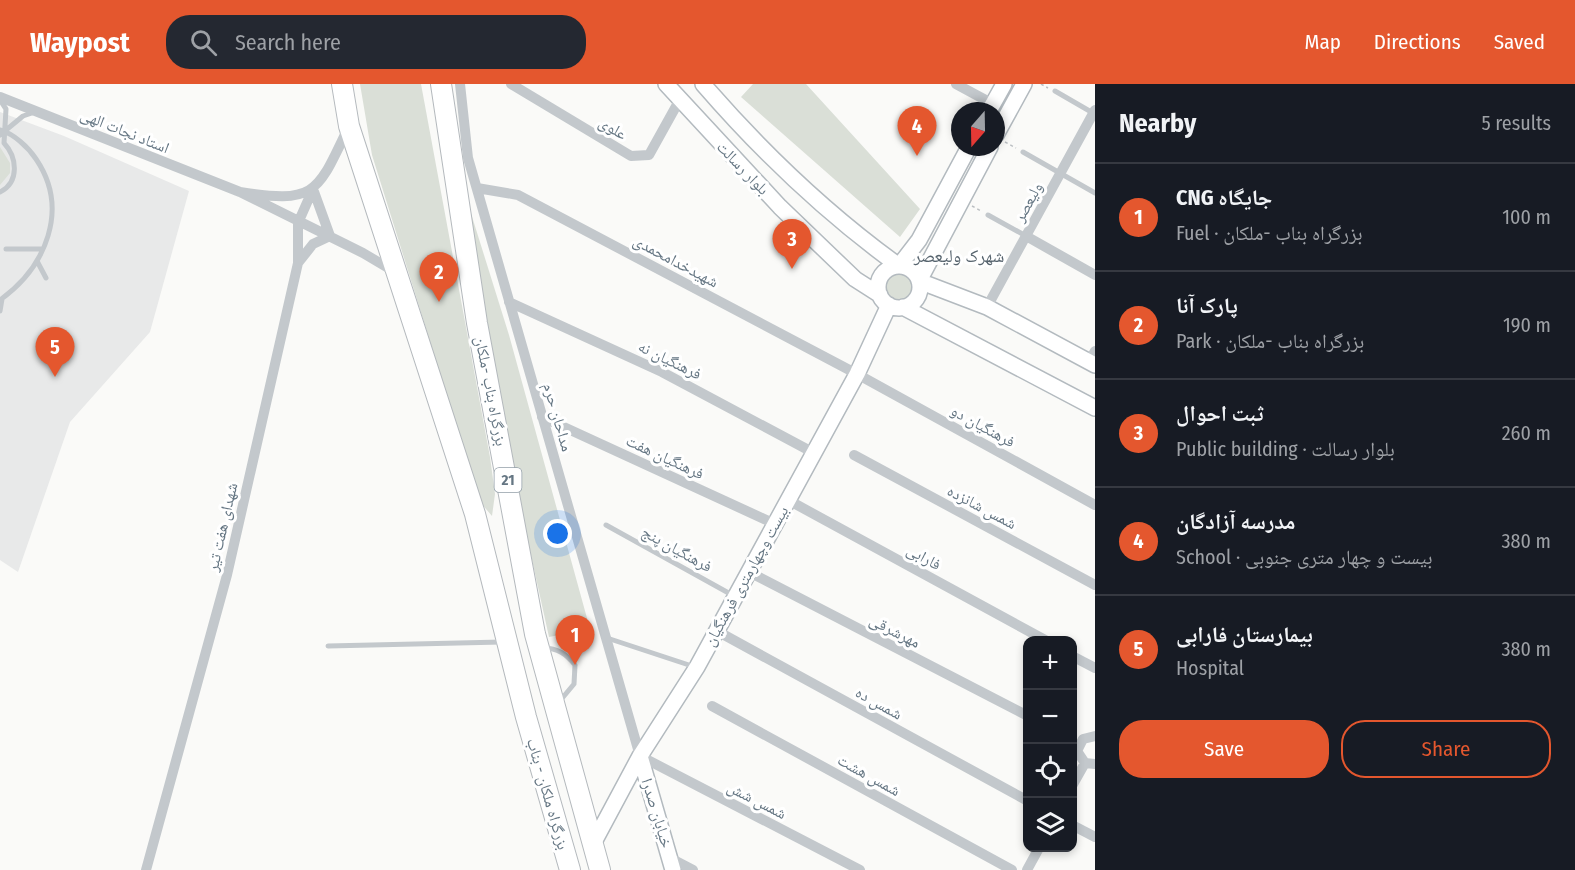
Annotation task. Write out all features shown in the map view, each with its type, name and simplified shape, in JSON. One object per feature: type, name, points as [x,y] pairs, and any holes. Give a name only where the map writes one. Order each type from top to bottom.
[{"type":"highway","points":[[342,84],[349,126],[475,514],[507,642]]},
{"type":"highway","name":"بزرگراه بناب -ملکان","points":[[441,84],[477,323],[539,648],[600,870]]},
{"type":"highway","name":"بزرگراه ملکان - بناب","points":[[507,642],[570,870]]},
{"type":"street","name":"مداحان حرم","points":[[460,84],[468,158],[604,638],[640,756]]},
{"type":"street","name":"علوی","points":[[511,84],[631,156],[649,155],[679,101]]},
{"type":"street","name":"بلوار رسالت","points":[[666,84],[679,101],[855,279],[891,303],[1095,408]]},
{"type":"street","name":"بلوار رسالت","points":[[703,84],[730,115],[849,230],[899,266]]},
{"type":"street","points":[[956,84],[983,102]]},
{"type":"street","points":[[994,102],[1004,84]]},
{"type":"street","points":[[1005,128],[1024,84]]},
{"type":"street","name":"استاد نجات الهی","points":[[0,98],[240,192]]},
{"type":"street","name":"ولیعصر","points":[[987,307],[1094,111]]},
{"type":"street","name":"شهدای هفت تیر","points":[[146,870],[227,575],[298,263],[298,223],[313,189],[330,166],[349,126]]},
{"type":"street","points":[[964,156],[919,240],[899,266],[886,271],[881,276],[878,289],[891,303],[909,305],[918,295],[919,281],[985,156]]},
{"type":"street","name":"شهیدخدامحمدی","points":[[477,188],[518,195],[857,374]]},
{"type":"street","points":[[240,192],[293,198],[313,189],[330,236]]},
{"type":"street","points":[[240,192],[298,223],[330,236],[395,272]]},
{"type":"street","points":[[298,263],[313,244],[330,236]]},
{"type":"street","points":[[1026,236],[1095,275]]},
{"type":"street","points":[[899,266],[911,270],[919,281],[987,307],[1093,359]]},
{"type":"street","name":"فرهنگیان نه","points":[[509,302],[662,372],[814,453]]},
{"type":"street","name":"بیست وچهارمتری فرهنگیان","points":[[594,842],[640,756],[697,667],[717,631],[857,374],[891,303]]},
{"type":"street","name":"فرهنگیان دو","points":[[857,374],[1095,505]]},
{"type":"street","name":"فرهنگیان هفت","points":[[542,417],[775,524]]},
{"type":"street","name":"شمس شانزده","points":[[854,455],[1095,585]]},
{"type":"street","name":"فارابی","points":[[788,500],[1038,636]]},
{"type":"street","name":"مهرشرقی","points":[[749,572],[1023,713]]},
{"type":"street","name":"شمس ده","points":[[717,631],[1023,798]]},
{"type":"street","points":[[1077,659],[1095,668]]},
{"type":"street","name":"شمس هشت","points":[[712,706],[1012,870]]},
{"type":"street","points":[[1077,741],[1095,736]]},
{"type":"street","points":[[1077,744],[1079,756],[1090,763],[1077,780]]},
{"type":"street","name":"خیابان صدرا","points":[[640,756],[672,864]]},
{"type":"street","name":"شمس شش","points":[[640,756],[860,870]]},
{"type":"street","points":[[1077,828],[1095,837]]},
{"type":"street","points":[[1027,870],[1037,852]]},
{"type":"street","points":[[672,864],[693,870]]},
{"type":"lane","points":[[1055,91],[1094,111]]},
{"type":"lane","points":[[0,98],[6,109],[4,142],[10,149],[14,176],[10,186],[0,192]]},
{"type":"lane","points":[[0,135],[27,113],[45,115]]},
{"type":"lane","points":[[0,310],[1,300],[16,289],[37,261],[53,216],[52,190],[45,172],[33,154],[3,131]]},
{"type":"lane","points":[[1023,152],[1095,193]]},
{"type":"lane","points":[[988,215],[1026,236]]},
{"type":"lane","points":[[6,249],[42,249]]},
{"type":"lane","points":[[37,261],[46,278]]},
{"type":"lane","name":"فرهنگیان پنج","points":[[606,525],[735,597]]},
{"type":"lane","points":[[604,638],[697,667]]},
{"type":"lane","points":[[328,646],[507,642]]},
{"type":"lane","points":[[539,648],[553,648],[566,654],[575,665],[574,684],[556,706]]},
{"type":"path","points":[[1005,142],[1023,152]]},
{"type":"path","points":[[961,200],[988,215]]},
{"type":"shaded area","points":[[360,84],[421,84],[490,457],[495,494],[492,516],[480,502],[372,155]]},
{"type":"shaded area","points":[[753,84],[806,84],[920,209],[900,237],[741,97]]},
{"type":"shaded area","points":[[0,112],[64,136],[189,191],[150,332],[70,422],[18,572],[0,560]]},
{"type":"shaded area","points":[[0,147],[10,163],[10,173],[0,185]]},
{"type":"shaded area","points":[[459,175],[509,335],[590,629],[549,637],[506,442]]},
{"type":"shaded area","points":[[899,272],[910,276],[914,287],[910,298],[899,302],[888,298],[884,287],[888,276]]},
{"type":"place","name":"مدرسه آزادگان","points":[[917,156]]},
{"type":"place","name":"ثبت احوال","points":[[792,269]]},
{"type":"place","name":"پارک آنا","points":[[439,302]]},
{"type":"place","name":"بیمارستان فارابی","points":[[55,377]]},
{"type":"place","name":"CNG جایگاه","points":[[575,665]]},
{"type":"district","name":"شهرک ولیعصر","points":[[959,256]]}]
